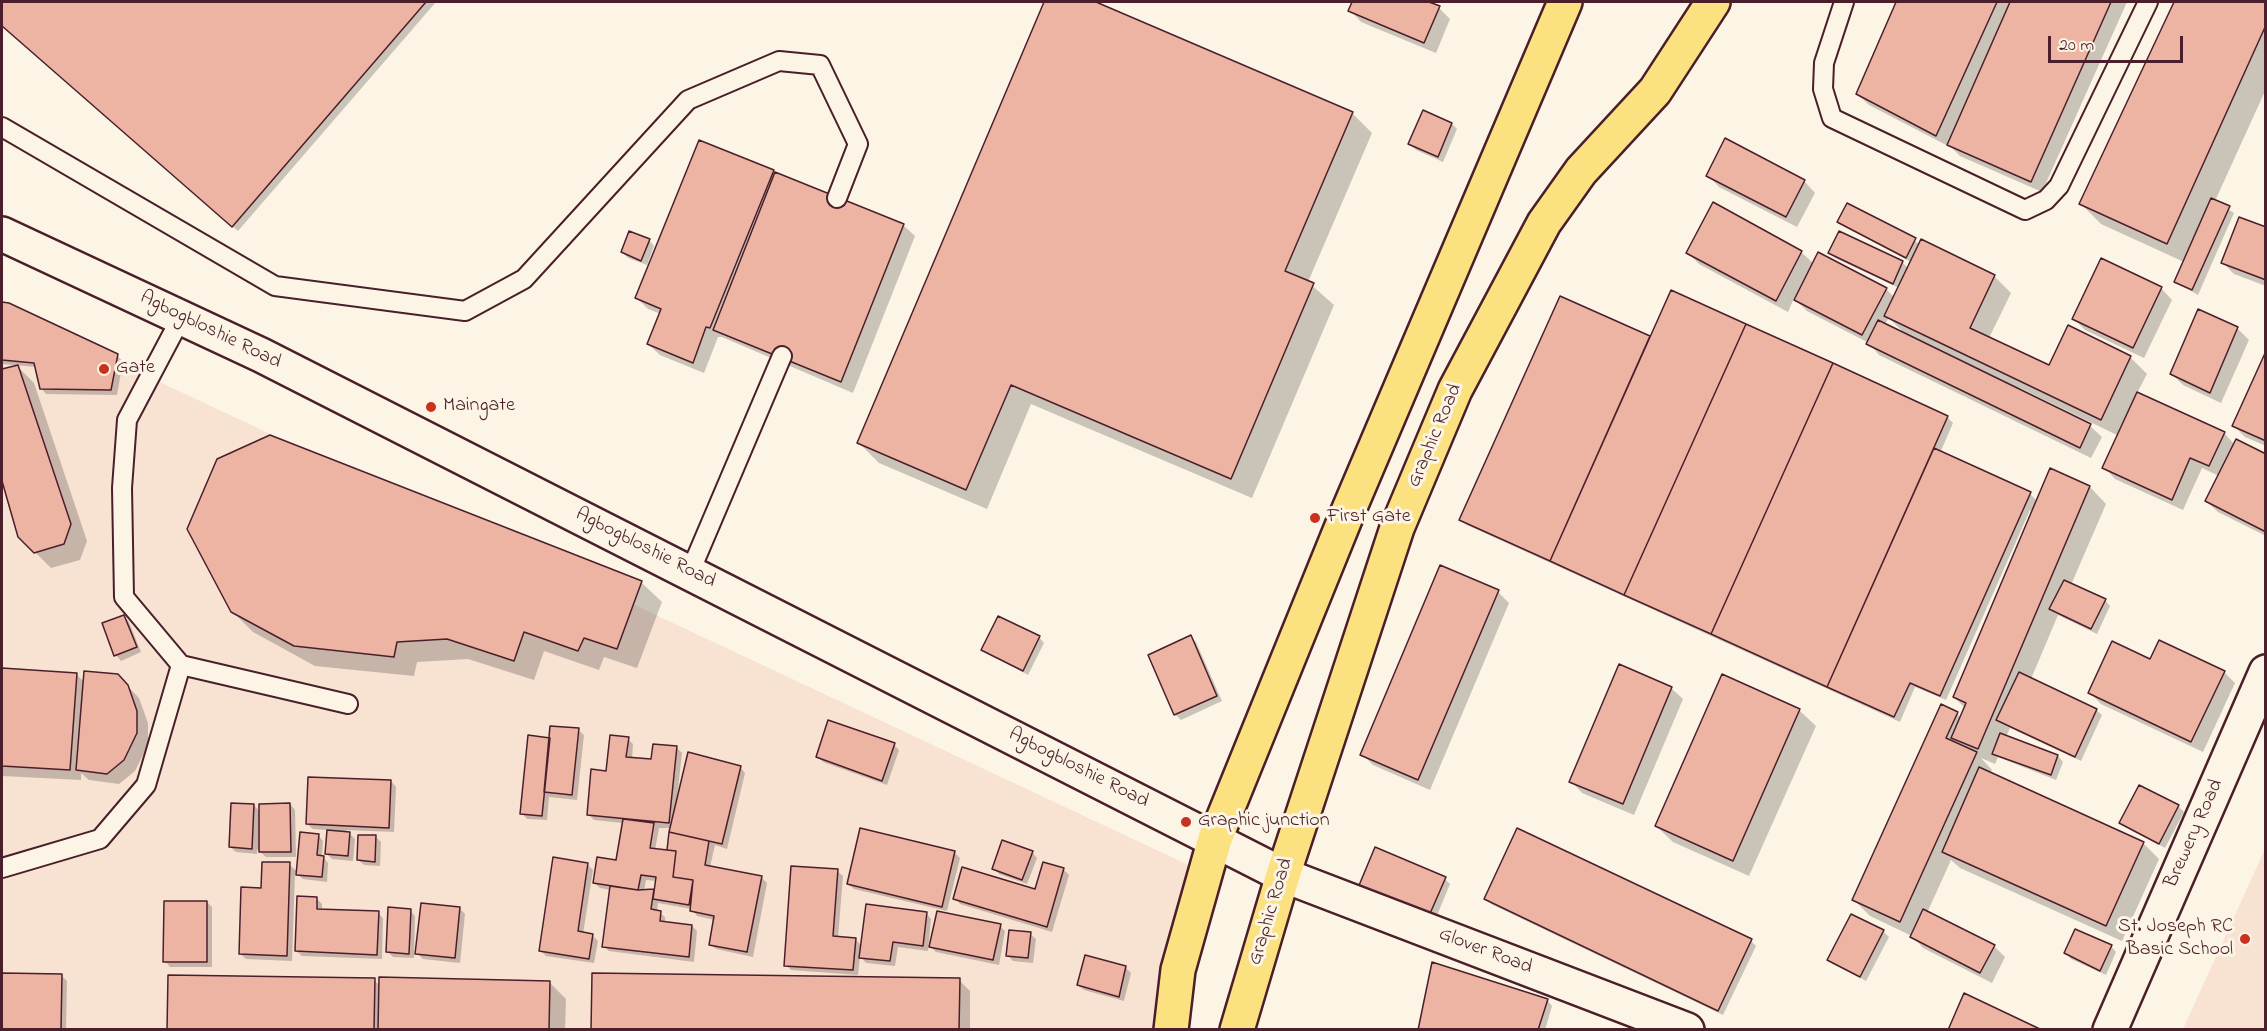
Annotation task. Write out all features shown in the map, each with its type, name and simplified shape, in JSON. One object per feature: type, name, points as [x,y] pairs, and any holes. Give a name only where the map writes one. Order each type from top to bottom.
[{"type":"main road","points":[[1171,1029],[1178,970],[1215,839],[1352,503],[1565,2]]},
{"type":"main road","name":"Graphic Road","points":[[1237,1029],[1283,875],[1397,528],[1455,390],[1544,223],[1581,171],[1654,91],[1713,2]]},
{"type":"street","name":"Agbogbloshie Road","points":[[2,234],[182,316],[1283,875]]},
{"type":"street","name":"Brewery Road","points":[[2110,1029],[2265,672]]},
{"type":"street","name":"Glover Road","points":[[1283,875],[1687,1029]]},
{"type":"lane","points":[[1844,2],[1824,63],[1822,89],[1832,118],[2025,210],[2046,200],[2059,186],[2148,2]]},
{"type":"lane","points":[[2,127],[275,286],[465,311],[524,279],[688,100],[779,61],[820,65],[858,144],[837,198]]},
{"type":"lane","points":[[182,316],[127,420],[122,488],[124,597],[181,665],[348,704]]},
{"type":"lane","points":[[690,572],[782,356]]},
{"type":"lane","points":[[2,868],[100,839],[146,784],[181,665]]},
{"type":"shaded area","points":[[2,308],[1197,869],[1164,1029],[2,1030]]},
{"type":"shaded area","name":"St. Joseph RC Basic School","points":[[2265,849],[2265,1029],[2183,1029]]},
{"type":"building","points":[[2,2],[426,2],[232,227],[2,26]]},
{"type":"building","points":[[1044,2],[1096,2],[1353,112],[1285,271],[1314,283],[1231,479],[1011,385],[966,490],[857,443]]},
{"type":"building","points":[[1352,2],[1429,2],[1440,6],[1424,43],[1348,11]]},
{"type":"building","points":[[1896,2],[1997,2],[1936,136],[1856,94]]},
{"type":"building","points":[[2010,2],[2111,2],[2031,182],[1947,145]]},
{"type":"building","points":[[2174,2],[2266,2],[2266,25],[2167,244],[2079,204]]},
{"type":"building","points":[[1423,110],[1452,123],[1438,157],[1408,144]]},
{"type":"building","points":[[1725,138],[1805,180],[1786,217],[1706,176]]},
{"type":"building","points":[[699,140],[774,170],[710,328],[706,327],[693,363],[647,344],[661,309],[635,298]]},
{"type":"building","points":[[775,172],[904,224],[841,382],[713,330]]},
{"type":"building","points":[[2211,198],[2230,206],[2192,290],[2174,282]]},
{"type":"building","points":[[1713,202],[1802,251],[1776,301],[1686,253]]},
{"type":"building","points":[[1847,203],[1916,238],[1906,258],[1837,222]]},
{"type":"building","points":[[2239,217],[2266,227],[2266,280],[2221,263]]},
{"type":"building","points":[[629,231],[650,239],[641,261],[621,252]]},
{"type":"building","points":[[1839,231],[1903,261],[1893,284],[1828,253]]},
{"type":"building","points":[[1921,239],[1995,275],[1970,328],[2049,365],[2068,325],[2131,356],[2101,420],[1884,316]]},
{"type":"building","points":[[1818,252],[1887,288],[1862,335],[1794,300]]},
{"type":"building","points":[[2101,258],[2162,287],[2133,348],[2072,319]]},
{"type":"building","points":[[1671,290],[1746,324],[1624,595],[1550,561]]},
{"type":"building","points":[[1560,296],[1650,336],[1550,561],[1459,520]]},
{"type":"building","points":[[2,302],[9,303],[118,354],[111,390],[40,389],[34,363],[2,360]]},
{"type":"building","points":[[2198,309],[2238,327],[2210,393],[2170,374]]},
{"type":"building","points":[[1878,320],[2091,424],[2080,448],[1866,344]]},
{"type":"building","points":[[1746,324],[1833,363],[1711,634],[1624,595]]},
{"type":"building","points":[[2266,351],[2266,441],[2232,426]]},
{"type":"building","points":[[1833,363],[1948,416],[1827,687],[1711,634]]},
{"type":"building","points":[[18,365],[71,524],[64,544],[34,553],[18,537],[2,481],[2,369]]},
{"type":"building","points":[[2137,392],[2225,432],[2209,466],[2190,458],[2172,500],[2102,468]]},
{"type":"building","points":[[270,435],[642,581],[617,649],[584,638],[578,651],[524,632],[514,661],[447,639],[397,642],[394,657],[294,646],[231,612],[187,529],[217,459]]},
{"type":"building","points":[[2236,439],[2266,454],[2266,532],[2205,501]]},
{"type":"building","points":[[1934,448],[2031,492],[1940,696],[1910,683],[1894,717],[1827,687]]},
{"type":"building","points":[[2050,468],[2090,486],[1978,749],[1951,738],[1966,703],[1953,697]]},
{"type":"building","points":[[1440,565],[1499,590],[1418,780],[1360,755]]},
{"type":"building","points":[[2064,580],[2106,599],[2091,629],[2049,609]]},
{"type":"building","points":[[124,615],[137,647],[114,656],[102,623]]},
{"type":"building","points":[[998,616],[1040,636],[1023,671],[981,650]]},
{"type":"building","points":[[1191,635],[1217,696],[1174,715],[1148,655]]},
{"type":"building","points":[[2159,640],[2225,671],[2191,742],[2088,693],[2112,641],[2150,659]]},
{"type":"building","points":[[1619,664],[1672,687],[1623,804],[1569,782]]},
{"type":"building","points":[[2,668],[77,673],[70,770],[2,766]]},
{"type":"building","points":[[84,671],[118,674],[128,685],[137,711],[137,733],[124,760],[107,774],[76,770]]},
{"type":"building","points":[[2019,672],[2097,709],[2075,757],[1996,720]]},
{"type":"building","points":[[1722,674],[1800,709],[1733,861],[1655,826]]},
{"type":"building","points":[[1941,704],[1958,712],[1946,738],[1977,752],[1900,922],[1852,900]]},
{"type":"building","points":[[828,720],[895,743],[882,781],[816,757]]},
{"type":"building","points":[[550,726],[579,728],[572,795],[544,792]]},
{"type":"building","points":[[2000,733],[2058,755],[2051,775],[1992,754]]},
{"type":"building","points":[[528,735],[550,738],[542,816],[520,814]]},
{"type":"building","points":[[610,735],[629,737],[626,757],[651,759],[653,744],[677,746],[669,823],[587,815],[591,769],[606,771]]},
{"type":"building","points":[[688,752],[741,766],[722,844],[669,832]]},
{"type":"building","points":[[1979,767],[2144,842],[2106,926],[1942,852]]},
{"type":"building","points":[[308,777],[391,780],[389,828],[306,824]]},
{"type":"building","points":[[2139,785],[2179,805],[2159,844],[2119,823]]},
{"type":"building","points":[[231,803],[254,804],[252,849],[229,847]]},
{"type":"building","points":[[290,803],[291,852],[259,852],[259,804]]},
{"type":"building","points":[[623,819],[654,823],[650,848],[676,851],[673,877],[693,880],[689,905],[653,899],[656,877],[641,875],[638,890],[593,883],[597,857],[616,860]]},
{"type":"building","points":[[860,828],[955,851],[942,907],[847,884]]},
{"type":"building","points":[[1517,828],[1752,939],[1718,1011],[1484,899]]},
{"type":"building","points":[[327,830],[350,832],[348,856],[325,854]]},
{"type":"building","points":[[300,832],[319,834],[317,855],[324,856],[322,877],[296,875]]},
{"type":"building","points":[[669,832],[709,841],[705,865],[762,876],[747,952],[709,945],[714,916],[690,911],[693,880],[673,877],[676,851],[667,850]]},
{"type":"building","points":[[358,835],[376,835],[375,862],[357,860]]},
{"type":"building","points":[[1002,840],[1033,851],[1022,880],[992,869]]},
{"type":"building","points":[[1375,847],[1446,877],[1425,925],[1355,895]]},
{"type":"building","points":[[553,857],[588,863],[578,931],[593,934],[589,959],[539,951]]},
{"type":"building","points":[[262,862],[290,862],[287,956],[239,954],[241,887],[261,888]]},
{"type":"building","points":[[1043,862],[1064,868],[1047,927],[953,899],[962,867],[1035,889]]},
{"type":"building","points":[[791,866],[838,869],[833,936],[856,938],[853,970],[784,966]]},
{"type":"building","points":[[610,886],[638,890],[654,889],[651,909],[661,911],[660,921],[692,925],[689,957],[602,947]]},
{"type":"building","points":[[297,896],[317,897],[317,909],[379,911],[377,955],[295,951]]},
{"type":"building","points":[[164,901],[207,901],[207,962],[163,962]]},
{"type":"building","points":[[421,903],[460,907],[455,958],[415,954]]},
{"type":"building","points":[[866,904],[927,912],[923,946],[893,942],[890,961],[859,958]]},
{"type":"building","points":[[388,907],[411,909],[409,954],[386,952]]},
{"type":"building","points":[[1923,909],[1995,945],[1980,973],[1910,937]]},
{"type":"building","points":[[937,911],[1001,924],[993,960],[929,947]]},
{"type":"building","points":[[1851,914],[1884,930],[1860,977],[1827,960]]},
{"type":"building","points":[[2075,929],[2112,945],[2100,971],[2064,953]]},
{"type":"building","points":[[1009,930],[1031,932],[1028,958],[1006,956]]},
{"type":"building","points":[[1085,955],[1126,966],[1119,997],[1077,985]]},
{"type":"building","points":[[1432,962],[1548,999],[1538,1030],[1418,1030]]},
{"type":"building","points":[[2,973],[62,974],[61,1030],[2,1030]]},
{"type":"building","points":[[592,973],[960,978],[959,1030],[591,1030]]},
{"type":"building","points":[[168,975],[375,978],[374,1030],[167,1030]]},
{"type":"building","points":[[379,977],[550,981],[549,1030],[378,1030]]},
{"type":"building","points":[[1964,993],[2042,1030],[1948,1030]]},
{"type":"place","name":"Gate","points":[[104,369]]},
{"type":"place","name":"Maingate","points":[[431,407]]},
{"type":"place","name":"First Gate","points":[[1315,518]]},
{"type":"place","name":"Graphic junction","points":[[1186,822]]},
{"type":"place","name":"St. Joseph RC Basic School","points":[[2245,939]]}]
